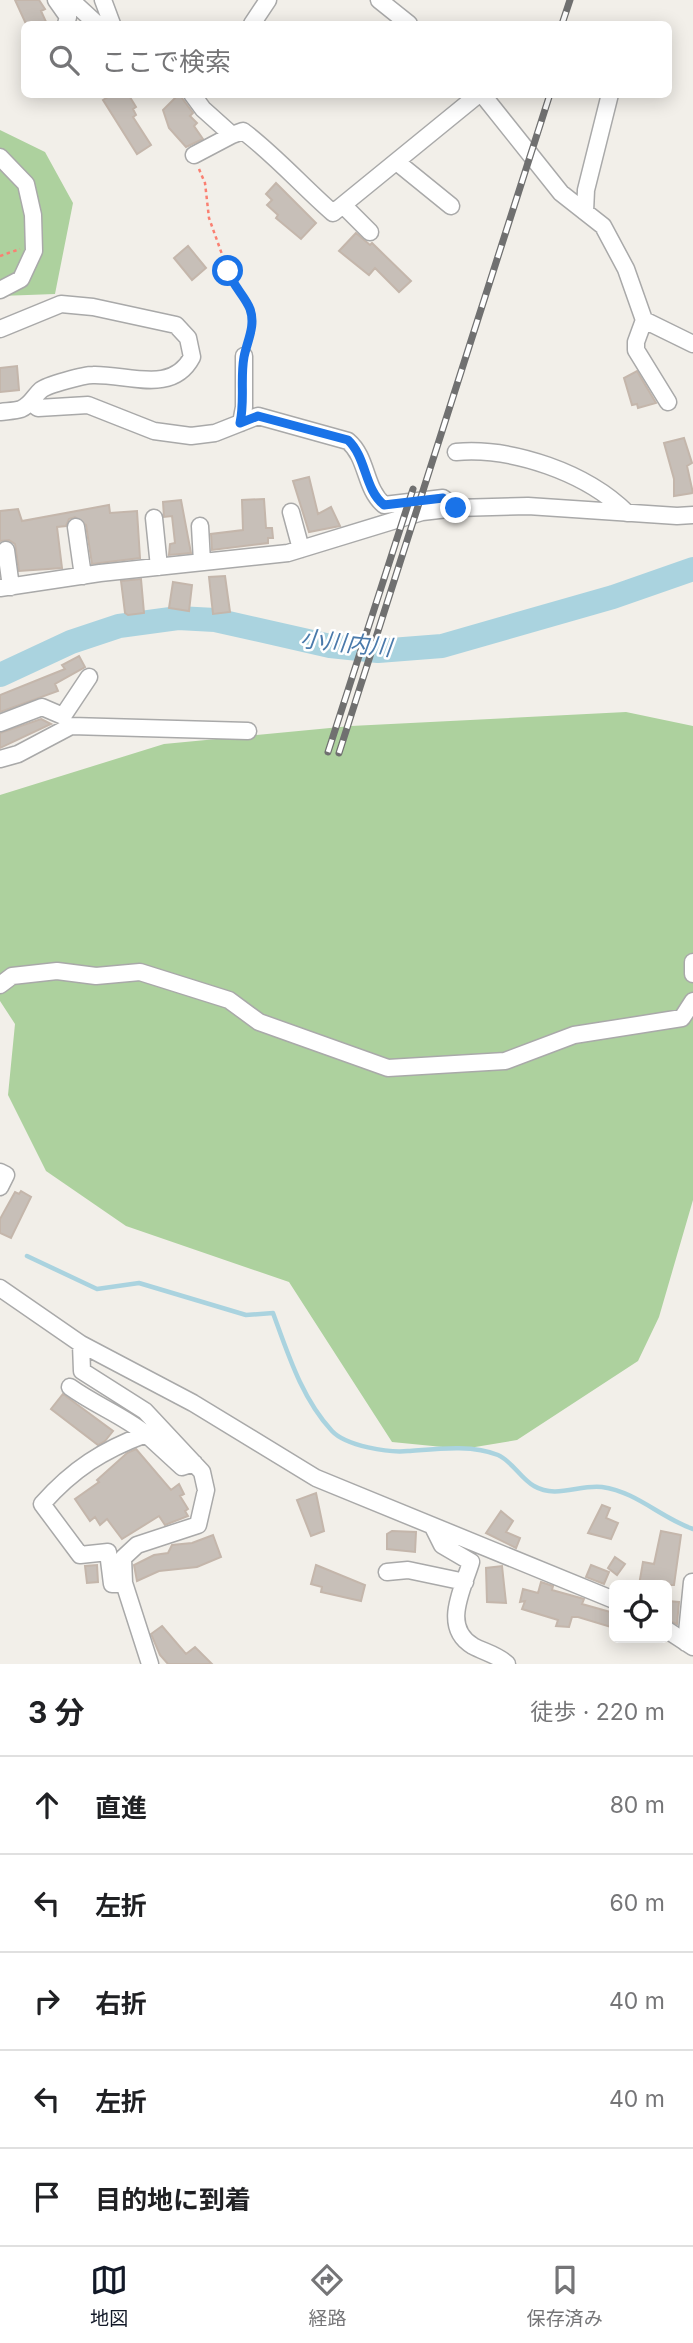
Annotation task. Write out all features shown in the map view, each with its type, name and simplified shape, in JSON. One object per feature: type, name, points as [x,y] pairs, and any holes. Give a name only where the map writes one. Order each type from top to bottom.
[{"type":"street","points":[[56,0],[68,18],[67,21]]},
{"type":"street","points":[[71,0],[94,21]]},
{"type":"street","points":[[103,0],[112,21]]},
{"type":"street","points":[[254,21],[268,0]]},
{"type":"street","points":[[379,0],[405,21]]},
{"type":"street","points":[[195,98],[232,135]]},
{"type":"street","points":[[194,155],[243,131],[334,213],[475,98]]},
{"type":"street","points":[[483,98],[561,193],[603,226],[625,269],[644,320],[636,350],[668,402]]},
{"type":"street","points":[[585,212],[586,190],[609,98]]},
{"type":"street","points":[[0,157],[26,184],[33,215],[34,243],[34,251],[21,279],[0,290]]},
{"type":"street","points":[[398,163],[450,206]]},
{"type":"street","points":[[343,205],[370,232]]},
{"type":"street","points":[[0,329],[61,303],[93,307],[176,325],[188,338],[192,357],[186,369],[174,378],[151,380],[92,375],[43,388],[33,400],[20,409],[0,412]]},
{"type":"street","points":[[644,320],[693,344]]},
{"type":"street","points":[[240,423],[244,407],[244,356]]},
{"type":"street","points":[[0,401],[33,400]]},
{"type":"street","points":[[33,400],[38,408],[88,405],[154,431],[191,436],[215,433],[258,416],[348,440],[357,448],[374,497],[384,505],[443,498],[456,508]]},
{"type":"street","points":[[456,452],[480,450],[579,477],[614,499],[627,513]]},
{"type":"street","points":[[6,550],[6,587],[301,549],[354,524],[456,508],[528,506],[693,515]]},
{"type":"street","points":[[291,512],[301,549]]},
{"type":"street","points":[[153,518],[159,567]]},
{"type":"street","points":[[200,526],[202,562]]},
{"type":"street","points":[[76,527],[83,576]]},
{"type":"street","points":[[0,759],[18,754],[67,721],[89,677]]},
{"type":"street","points":[[0,723],[42,707],[67,721],[248,731]]},
{"type":"street","points":[[693,962],[693,974]]},
{"type":"street","points":[[0,985],[12,976],[57,971],[96,976],[140,972],[229,1000],[259,1022],[388,1068],[505,1061],[574,1035],[682,1018],[693,1001]]},
{"type":"street","points":[[0,1172],[6,1175],[0,1187]]},
{"type":"street","points":[[0,1288],[81,1344],[193,1403],[316,1478],[434,1529],[609,1598]]},
{"type":"street","points":[[81,1344],[82,1371],[131,1400],[202,1472],[206,1490],[198,1525],[137,1545],[123,1558],[124,1583],[150,1664]]},
{"type":"street","points":[[70,1387],[122,1415],[182,1467],[194,1463]]},
{"type":"street","points":[[124,1583],[112,1584],[108,1552],[80,1555],[42,1504],[63,1481],[110,1447],[146,1434]]},
{"type":"street","points":[[434,1529],[442,1545],[471,1562],[456,1608],[455,1627],[462,1640],[507,1664]]},
{"type":"street","points":[[387,1572],[408,1570],[465,1582]]},
{"type":"street","points":[[690,1645],[692,1582]]},
{"type":"street","points":[[672,1633],[690,1645]]},
{"type":"path","points":[[194,155],[205,183],[209,218],[233,285],[250,308],[253,322],[244,356]]},
{"type":"path","points":[[0,256],[34,243]]},
{"type":"green space","points":[[0,130],[45,152],[73,203],[55,294],[0,296]]},
{"type":"green space","points":[[626,712],[693,726],[693,1200],[659,1317],[638,1361],[517,1440],[463,1449],[392,1442],[289,1282],[126,1226],[46,1171],[8,1095],[15,1024],[0,1001],[0,795],[164,744],[351,726]]},
{"type":"building","points":[[15,0],[39,0],[45,9],[41,11],[46,21],[25,21]]},
{"type":"building","points":[[130,98],[136,107],[133,109],[136,115],[133,117],[151,145],[137,154],[103,100]]},
{"type":"building","points":[[175,98],[182,98],[193,113],[190,116],[197,123],[194,126],[203,139],[186,147],[169,128],[163,110]]},
{"type":"building","points":[[276,183],[316,223],[301,239],[276,218],[278,215],[267,205],[272,200],[266,194]]},
{"type":"building","points":[[356,233],[370,245],[372,243],[411,281],[399,292],[375,268],[369,275],[339,251]]},
{"type":"building","points":[[188,246],[206,268],[192,280],[174,258]]},
{"type":"building","points":[[17,366],[19,390],[0,392],[0,368]]},
{"type":"building","points":[[637,371],[656,403],[638,408],[637,404],[632,405],[624,378]]},
{"type":"building","points":[[684,438],[692,463],[687,466],[693,493],[674,496],[674,479],[664,443]]},
{"type":"building","points":[[309,477],[318,514],[331,507],[340,526],[309,532],[293,481]]},
{"type":"building","points":[[264,499],[266,528],[272,528],[273,538],[268,538],[268,543],[212,550],[211,534],[243,530],[242,500]]},
{"type":"building","points":[[181,500],[191,553],[169,555],[170,544],[175,543],[172,516],[164,517],[163,502]]},
{"type":"building","points":[[109,505],[110,513],[137,511],[140,558],[92,564],[86,525],[75,517],[69,519],[66,526],[57,527],[62,568],[19,571],[15,544],[9,540],[0,541],[0,511],[18,509],[22,521]]},
{"type":"building","points":[[225,576],[230,612],[213,614],[209,577]]},
{"type":"building","points":[[141,579],[144,613],[128,615],[125,613],[121,581]]},
{"type":"building","points":[[173,582],[192,585],[189,611],[169,608]]},
{"type":"building","points":[[79,656],[85,667],[55,684],[58,691],[0,712],[0,695],[65,669],[62,665]]},
{"type":"building","points":[[41,719],[51,724],[0,748],[0,733]]},
{"type":"building","points":[[21,1191],[31,1197],[11,1238],[0,1233],[0,1219],[15,1192],[19,1194]]},
{"type":"building","points":[[63,1394],[113,1431],[105,1441],[98,1445],[51,1409]]},
{"type":"building","points":[[136,1449],[171,1490],[179,1484],[184,1494],[180,1496],[188,1509],[185,1511],[188,1516],[165,1525],[159,1516],[122,1539],[107,1519],[100,1525],[95,1517],[90,1521],[75,1499],[99,1482],[97,1480],[127,1453]]},
{"type":"building","points":[[316,1493],[324,1531],[311,1536],[297,1500]]},
{"type":"building","points":[[602,1505],[610,1508],[606,1518],[618,1523],[611,1539],[588,1533]]},
{"type":"building","points":[[501,1511],[513,1521],[506,1532],[520,1538],[516,1548],[486,1533]]},
{"type":"building","points":[[392,1531],[416,1532],[415,1552],[387,1549],[387,1534]]},
{"type":"building","points":[[661,1531],[681,1535],[674,1585],[672,1580],[640,1580],[643,1562],[654,1564]]},
{"type":"building","points":[[213,1535],[221,1557],[197,1567],[159,1571],[137,1581],[134,1565],[154,1555],[168,1553],[172,1545],[192,1543]]},
{"type":"building","points":[[615,1557],[625,1564],[617,1575],[608,1568]]},
{"type":"building","points":[[97,1565],[98,1582],[87,1583],[85,1566]]},
{"type":"building","points":[[316,1565],[365,1585],[361,1601],[321,1592],[322,1587],[311,1584]]},
{"type":"building","points":[[591,1565],[609,1572],[604,1584],[586,1577]]},
{"type":"building","points":[[502,1566],[506,1603],[487,1602],[486,1568]]},
{"type":"building","points":[[541,1582],[553,1586],[552,1590],[584,1599],[582,1604],[609,1612],[609,1626],[578,1617],[572,1617],[569,1627],[556,1626],[558,1620],[522,1609],[525,1601],[520,1602],[523,1589],[538,1593]]},
{"type":"building","points":[[672,1601],[679,1602],[677,1624],[672,1622]]},
{"type":"building","points":[[162,1626],[186,1654],[195,1647],[212,1664],[168,1664],[160,1655],[151,1634]]},
{"type":"waterway","name":"小川内川","points":[[0,675],[71,642],[119,626],[178,618],[215,620],[330,646],[378,651],[442,646],[613,597],[693,569]]},
{"type":"waterway","points":[[27,1256],[97,1289],[139,1283],[246,1315],[273,1313],[297,1375],[312,1405],[332,1431],[347,1441],[390,1451],[477,1449],[503,1458],[529,1483],[542,1490],[594,1487],[615,1490],[693,1529]]},
{"type":"railway","points":[[563,21],[570,0]]},
{"type":"railway","points":[[339,753],[549,98]]},
{"type":"railway","points":[[328,752],[413,489]]},
{"type":"route","points":[[228,271],[233,285],[250,308],[253,322],[244,356],[244,407],[240,423],[258,416],[348,440],[357,448],[374,497],[384,505],[443,498],[456,508]]}]
